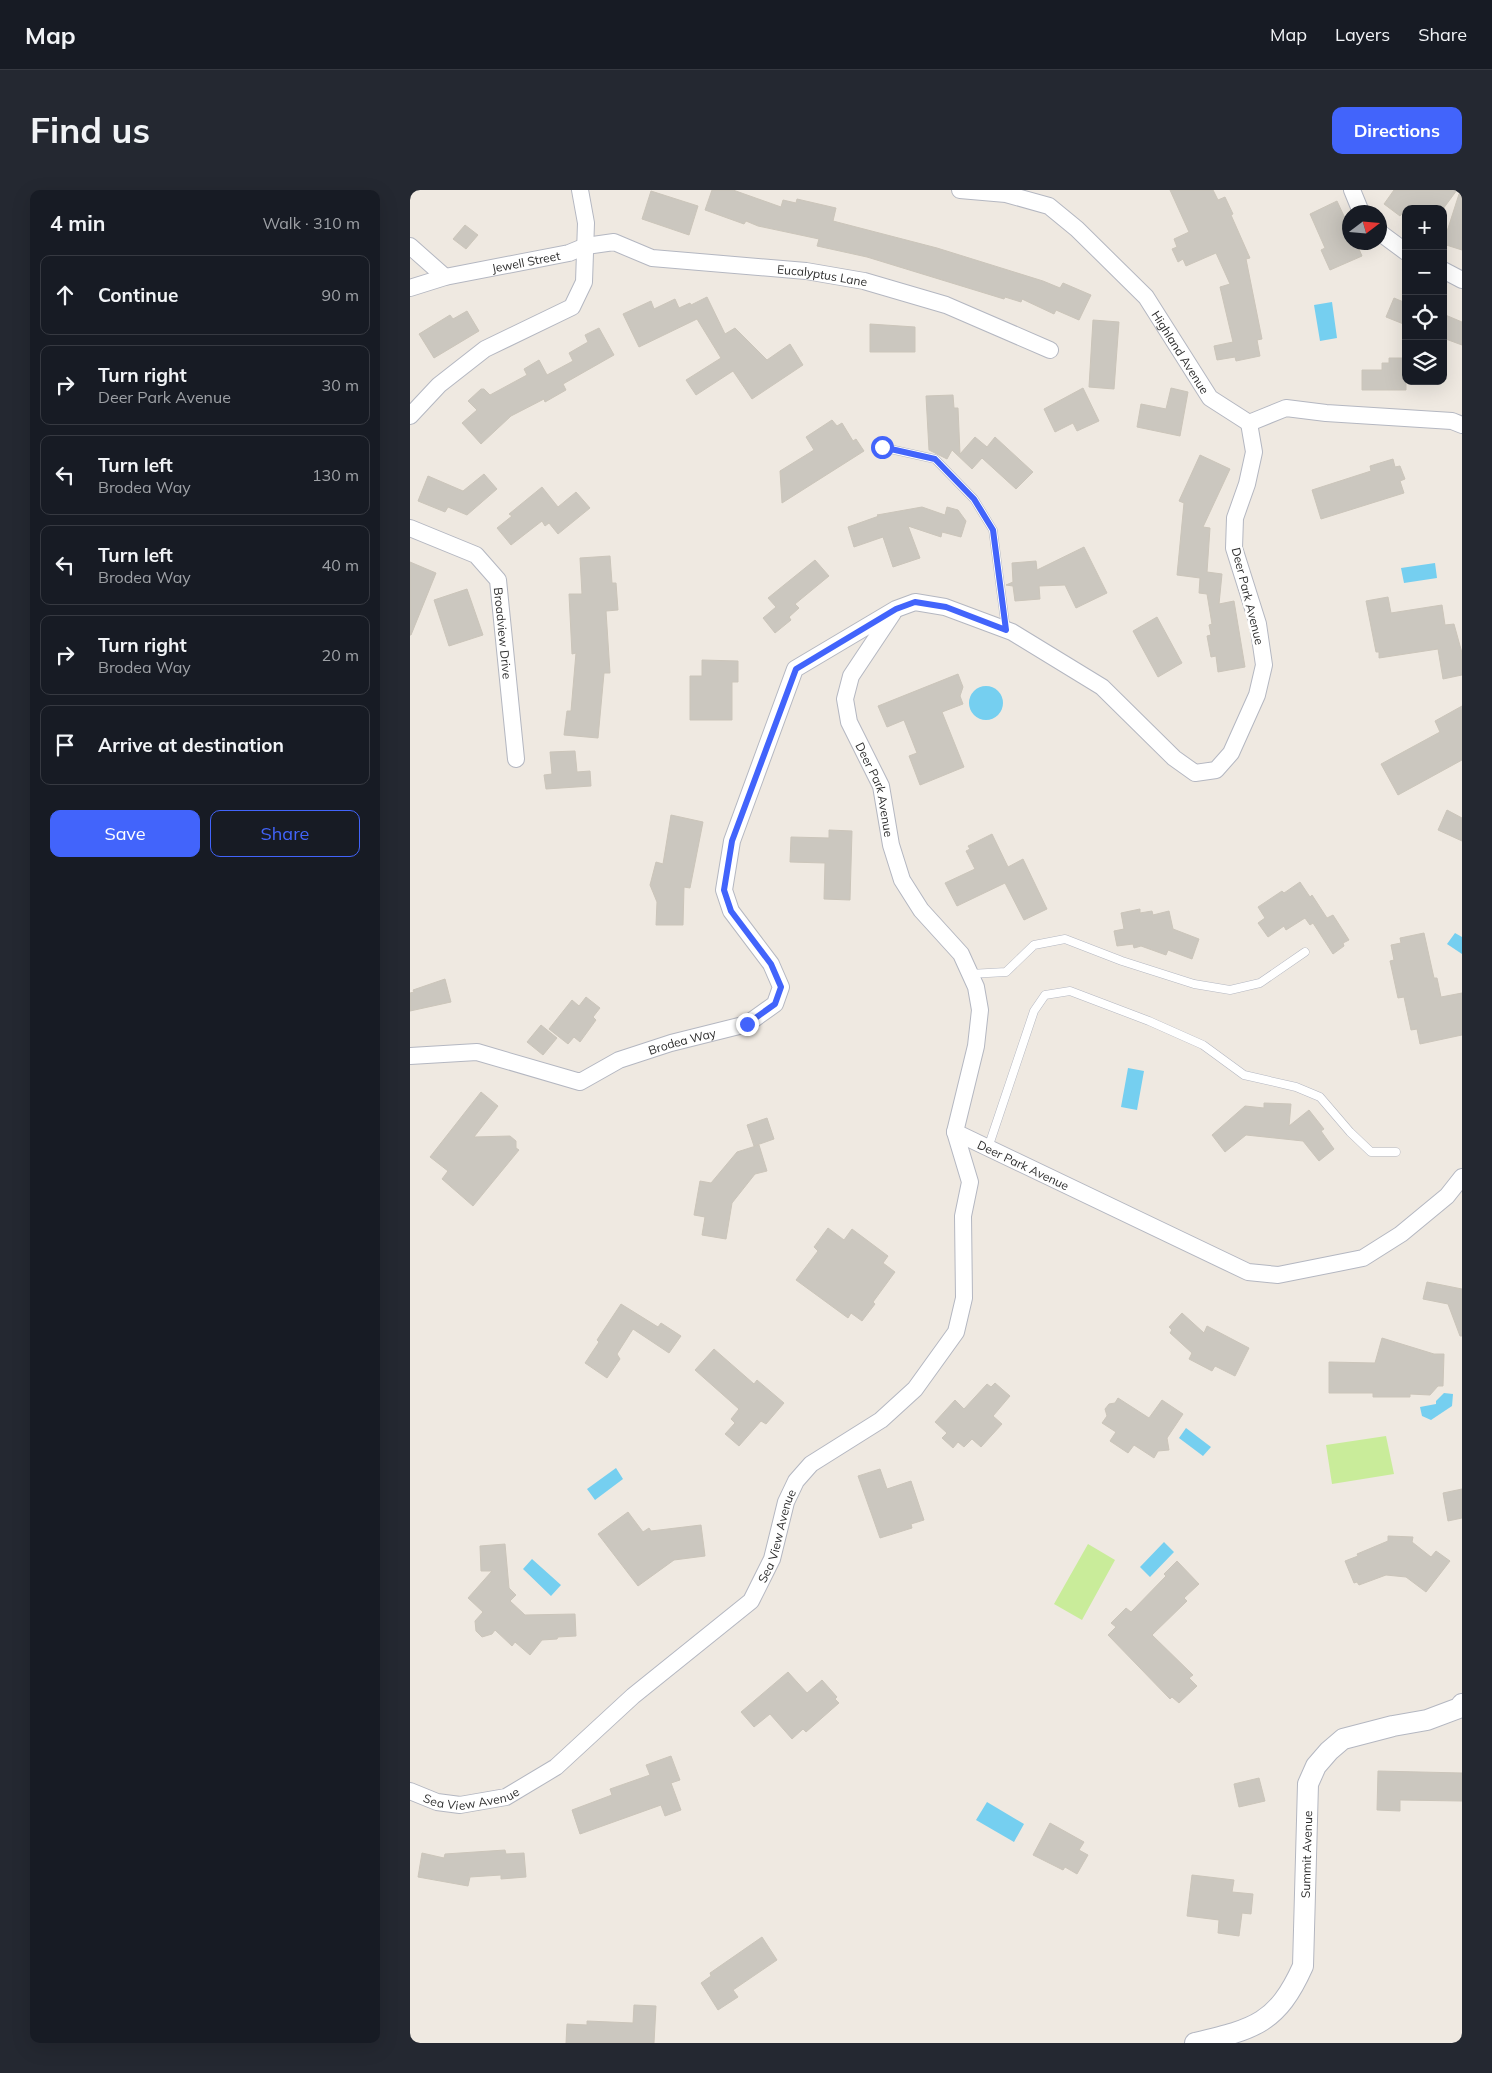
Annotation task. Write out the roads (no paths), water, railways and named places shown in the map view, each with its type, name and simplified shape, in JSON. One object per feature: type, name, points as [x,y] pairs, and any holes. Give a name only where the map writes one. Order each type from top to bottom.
[{"type":"street","points":[[410,416],[439,385],[485,348],[572,307],[584,282],[586,223],[580,190]]},
{"type":"street","name":"Highland Avenue","points":[[960,190],[1006,194],[1049,206],[1077,229],[1146,296],[1210,398],[1248,423]]},
{"type":"street","points":[[1352,190],[1358,205]]},
{"type":"street","points":[[1387,237],[1403,250]]},
{"type":"street","name":"Eucalyptus Lane","points":[[586,246],[614,242],[652,258],[806,271],[864,281],[946,306],[1050,350]]},
{"type":"street","points":[[410,246],[445,277]]},
{"type":"street","name":"Jewell Street","points":[[410,288],[445,277],[569,253],[586,246]]},
{"type":"street","points":[[1447,272],[1462,280]]},
{"type":"street","points":[[1248,423],[1286,408],[1326,414],[1452,421],[1462,425]]},
{"type":"street","name":"Deer Park Avenue","points":[[1248,423],[1254,452],[1247,484],[1235,518],[1234,548],[1258,624],[1264,665],[1258,695],[1231,753],[1216,770],[1195,773],[1174,758],[1102,687],[1006,630],[946,607],[915,602],[896,609],[851,676],[845,699],[849,722],[881,786],[891,845],[902,880],[921,910],[961,954],[976,987],[980,1010],[976,1046],[955,1132],[1248,1272],[1278,1275],[1363,1258],[1401,1234],[1447,1196],[1462,1177]]},
{"type":"street","name":"Broadview Drive","points":[[410,528],[476,555],[498,580],[516,759]]},
{"type":"street","name":"Brodea Way","points":[[410,1056],[477,1052],[580,1082],[619,1060],[671,1043],[747,1024],[775,1004],[781,987],[771,964],[731,911],[724,890],[732,841],[796,669],[896,609]]},
{"type":"street","name":"Sea View Avenue","points":[[410,1791],[437,1802],[460,1805],[506,1797],[556,1767],[633,1696],[751,1601],[772,1559],[786,1502],[796,1481],[812,1464],[881,1420],[915,1389],[956,1332],[964,1298],[963,1216],[970,1182],[955,1132]]},
{"type":"street","name":"Summit Avenue","points":[[1195,2043],[1252,2028],[1279,2008],[1292,1990],[1303,1966],[1308,1784],[1316,1766],[1329,1750],[1343,1739],[1393,1726],[1427,1720],[1459,1708],[1462,1704]]},
{"type":"lane","points":[[882,447],[935,459],[974,499],[993,530],[1006,630]]},
{"type":"lane","points":[[970,974],[1006,972],[1034,945],[1065,939],[1122,961],[1194,984],[1230,990],[1260,983],[1305,952]]},
{"type":"lane","points":[[988,1148],[1034,1012],[1045,994],[1070,991],[1149,1021],[1203,1045],[1244,1075],[1296,1087],[1320,1097],[1350,1132],[1371,1152],[1396,1152]]},
{"type":"water","points":[[1332,302],[1337,338],[1320,341],[1314,305]]},
{"type":"water","points":[[1435,563],[1437,578],[1404,583],[1401,568]]},
{"type":"water","points":[[986,686],[993,687],[998,691],[1002,696],[1002,710],[998,715],[993,719],[986,720],[979,719],[974,715],[970,710],[969,703],[970,696],[974,691],[979,687]]},
{"type":"water","points":[[1455,933],[1462,937],[1462,954],[1447,944]]},
{"type":"water","points":[[1128,1068],[1144,1071],[1137,1110],[1121,1107]]},
{"type":"water","points":[[1444,1393],[1453,1394],[1452,1406],[1431,1420],[1422,1416],[1420,1407],[1436,1404],[1436,1401]]},
{"type":"water","points":[[1186,1428],[1211,1447],[1203,1456],[1179,1438]]},
{"type":"water","points":[[616,1468],[623,1479],[595,1500],[587,1489]]},
{"type":"water","points":[[1164,1542],[1174,1552],[1150,1577],[1140,1567]]},
{"type":"water","points":[[532,1559],[561,1585],[551,1596],[523,1569]]},
{"type":"water","points":[[987,1802],[1024,1824],[1014,1842],[976,1820]]}]
